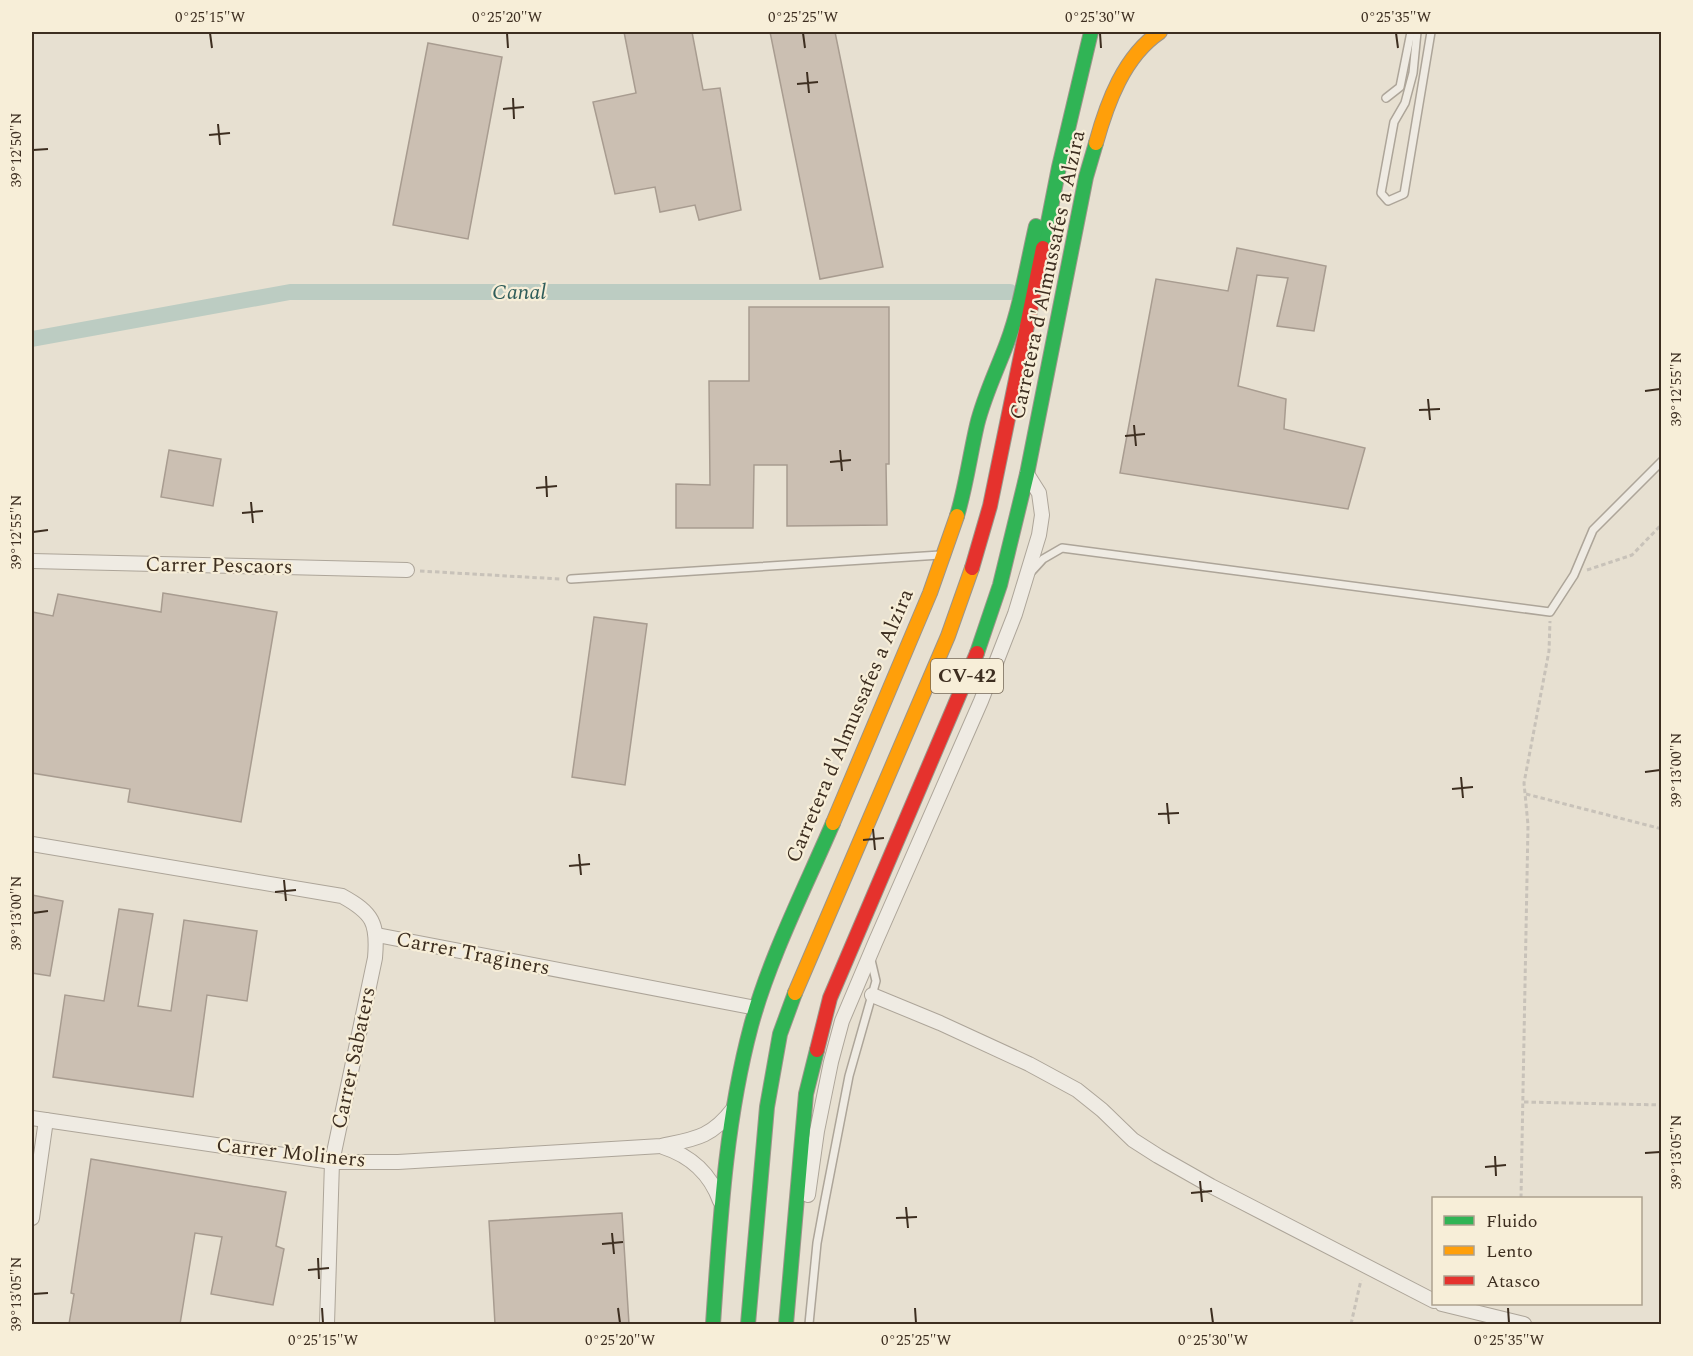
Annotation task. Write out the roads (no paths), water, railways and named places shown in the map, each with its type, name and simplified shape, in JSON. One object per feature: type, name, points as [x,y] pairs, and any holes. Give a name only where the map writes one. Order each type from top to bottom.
[{"type":"main road","name":"Carretera d'Almussafes a Alzira","points":[[748,1324],[767,1107],[780,1034],[802,974],[948,636],[970,576],[990,506],[1062,150],[1091,32]]},
{"type":"main road","name":"Carretera d'Almussafes a Alzira","points":[[786,1324],[806,1094],[830,998],[977,652],[1000,585],[1027,474],[1086,177],[1101,124],[1120,78],[1145,42],[1160,32]]},
{"type":"main road","name":"Carretera d'Almussafes a Alzira","points":[[712,1324],[724,1172],[733,1109],[749,1031],[813,866],[930,593],[950,538],[965,488],[977,425],[990,382],[1018,307],[1040,210],[1062,150]]},
{"type":"street","name":"Carretera d'Almussafes a Alzira","points":[[795,1230],[806,1206],[817,1131],[842,1021],[981,701],[1015,614],[1039,535],[1042,515],[1039,493],[1027,474]]},
{"type":"street","name":"Carrer Pescaors","points":[[32,561],[407,570]]},
{"type":"street","name":"Carrer Traginers","points":[[32,844],[342,896],[359,905],[372,920],[377,935],[756,1008]]},
{"type":"street","name":"Carrer Sabaters","points":[[327,1324],[332,1162],[375,958],[377,935]]},
{"type":"street","points":[[872,995],[1020,1059],[1077,1090],[1133,1140],[1158,1156],[1210,1186],[1432,1300]]},
{"type":"street","name":"Carrer Moliners","points":[[32,1118],[332,1162],[398,1162],[661,1146],[709,1133],[723,1122],[733,1109]]},
{"type":"street","points":[[32,1218],[46,1120]]},
{"type":"street","name":"Carrer Moliners","points":[[661,1146],[678,1152],[696,1163],[714,1187],[722,1209]]},
{"type":"street","points":[[1446,1305],[1524,1324]]},
{"type":"lane","points":[[1386,98],[1401,87],[1411,32]]},
{"type":"lane","points":[[1417,32],[1413,72],[1405,103],[1394,122],[1380,193],[1388,201],[1404,194],[1431,32]]},
{"type":"lane","points":[[1024,579],[1043,558],[1062,548],[1550,612],[1574,575],[1593,530],[1662,461]]},
{"type":"lane","points":[[571,579],[943,555]]},
{"type":"lane","points":[[809,1324],[817,1243],[849,1076],[876,981],[870,954]]},
{"type":"waterway","name":"Canal","points":[[32,339],[290,292],[1010,292]]}]
